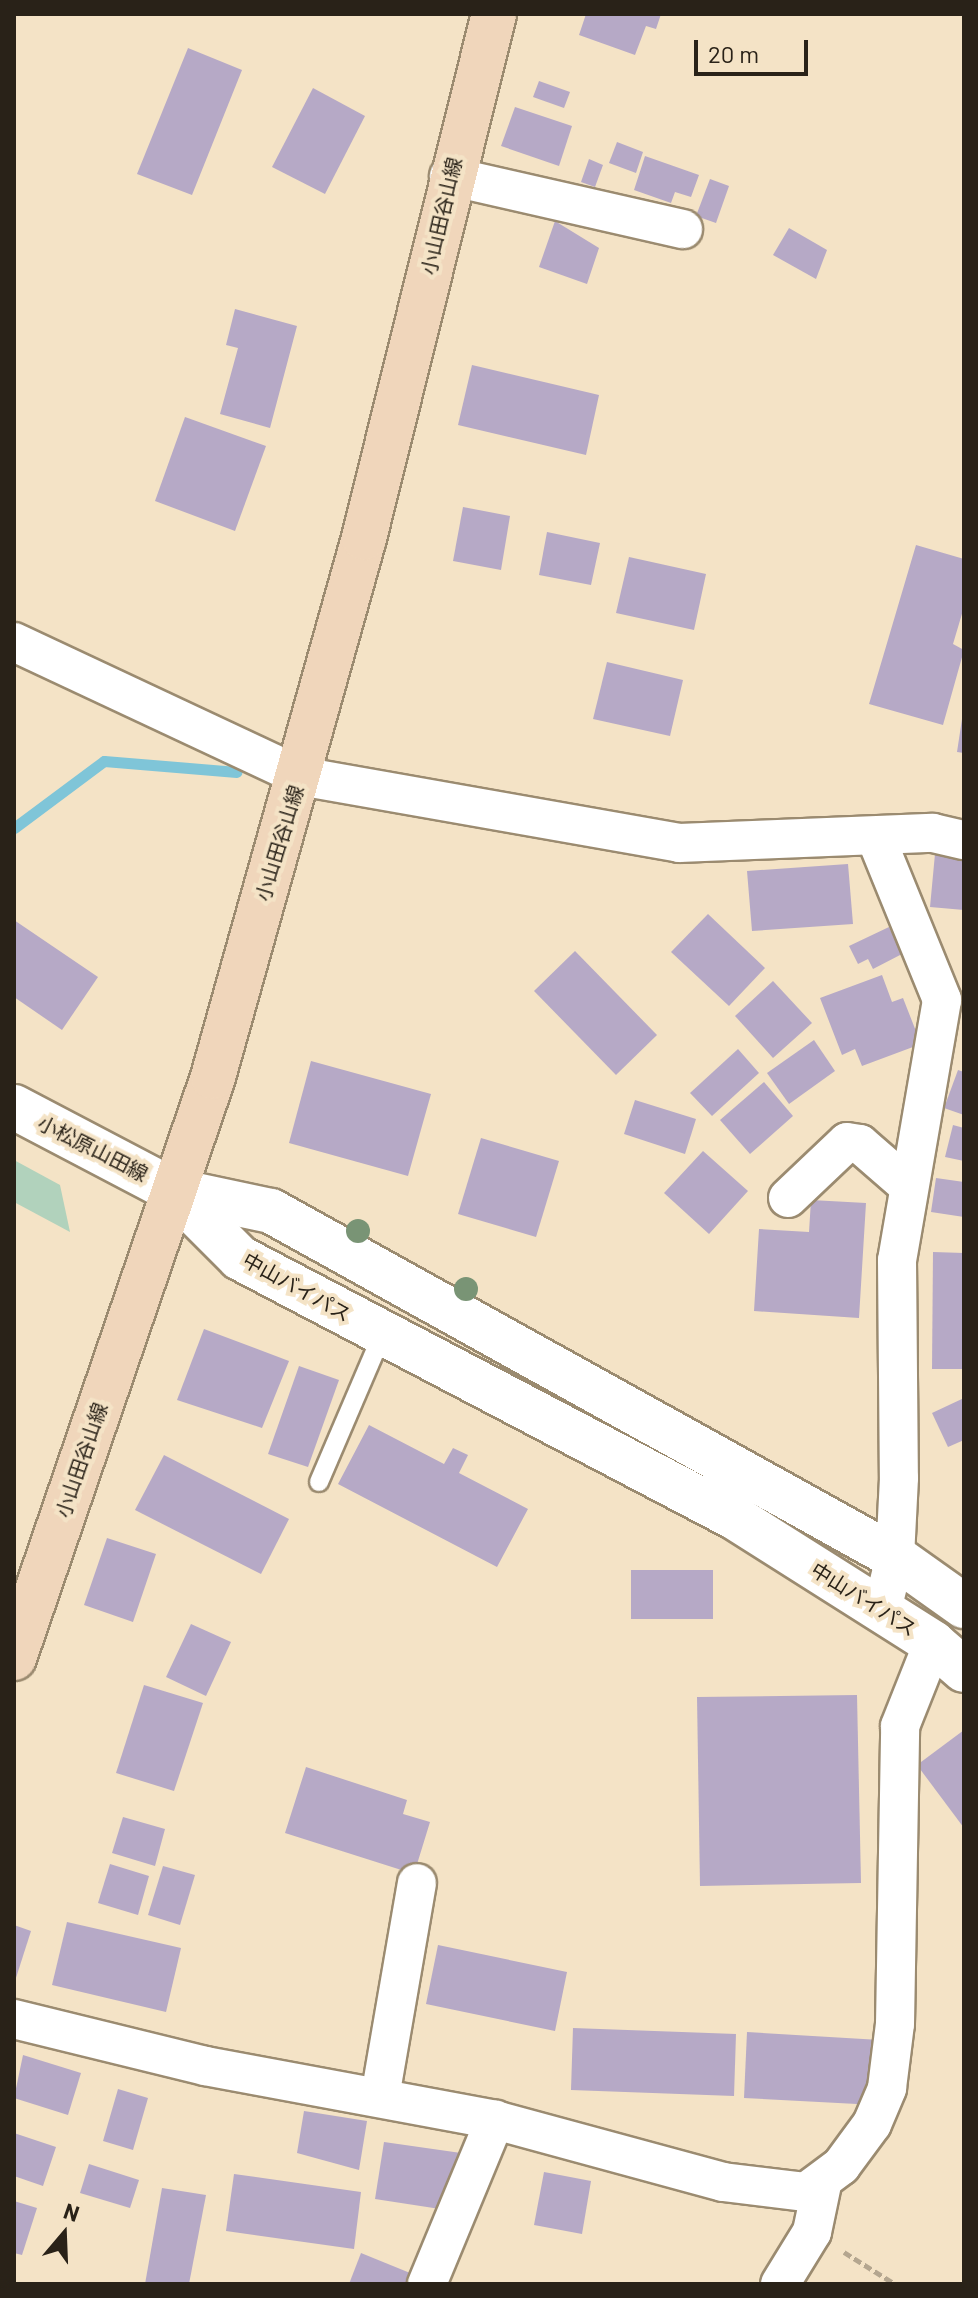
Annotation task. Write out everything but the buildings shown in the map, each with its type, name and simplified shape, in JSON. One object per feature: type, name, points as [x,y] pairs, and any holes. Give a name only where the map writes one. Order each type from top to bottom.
[{"type":"main road","name":"小山田谷山線","points":[[14,1658],[213,1077],[300,776],[449,176],[494,14]]},
{"type":"street","points":[[449,176],[683,229]]},
{"type":"street","points":[[14,642],[300,776],[648,840],[876,838],[933,833],[964,840]]},
{"type":"street","points":[[876,838],[953,1012],[906,1184],[897,1260],[903,1369],[895,1557],[882,1610]]},
{"type":"street","name":"小松原山田線","points":[[14,1107],[172,1190]]},
{"type":"street","points":[[788,1198],[847,1142],[860,1144],[906,1184]]},
{"type":"street","points":[[172,1190],[271,1211],[895,1557],[964,1606]]},
{"type":"street","name":"中山バイパス","points":[[172,1190],[240,1258],[734,1517],[882,1610],[948,1656]]},
{"type":"street","points":[[780,2284],[812,2232],[822,2184],[872,2124],[887,2088],[895,2024],[900,1726],[948,1656]]},
{"type":"street","points":[[380,2097],[417,1883]]},
{"type":"street","points":[[14,2019],[205,2066],[495,2120],[772,2192],[822,2184]]},
{"type":"street","points":[[427,2284],[495,2120]]},
{"type":"lane","points":[[319,1482],[382,1335]]},
{"type":"path","points":[[812,2232],[895,2284]]},
{"type":"green space","points":[[14,1160],[60,1185],[70,1232],[14,1202]]},
{"type":"waterway","points":[[14,828],[104,761],[237,772]]}]
